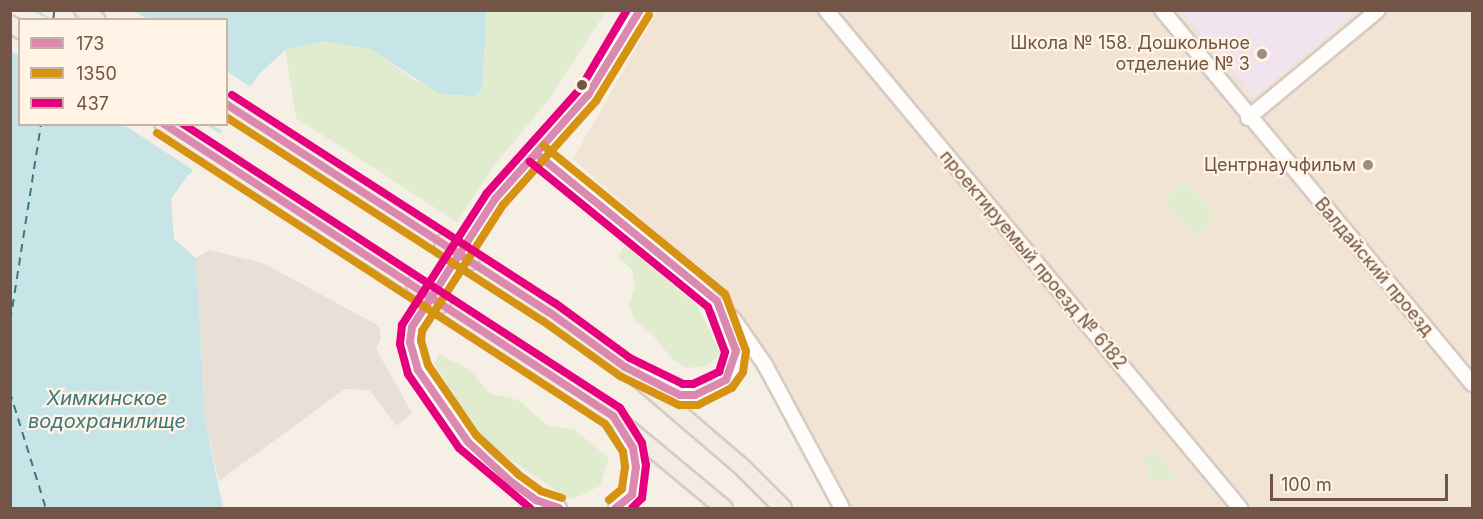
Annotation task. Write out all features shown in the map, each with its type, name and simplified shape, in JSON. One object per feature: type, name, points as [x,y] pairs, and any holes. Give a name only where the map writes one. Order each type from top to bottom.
[{"type":"main road","points":[[228,105],[471,261],[625,367],[742,467],[783,508]]},
{"type":"main road","points":[[166,126],[415,285],[613,416],[724,508]]},
{"type":"street","points":[[559,508],[541,504],[487,462],[468,442],[430,390],[412,355],[412,327],[495,199],[588,94],[640,10]]},
{"type":"street","name":"проектируемый проезд № 6182","points":[[826,10],[1240,508]]},
{"type":"street","name":"Валдайский проезд","points":[[1162,10],[1248,118],[1473,384]]},
{"type":"street","points":[[1248,118],[1378,10]]},
{"type":"street","points":[[537,154],[717,301],[765,365],[842,508]]},
{"type":"street","points":[[625,367],[680,395],[695,395],[717,387],[733,368],[736,351],[717,301]]},
{"type":"street","points":[[613,416],[633,448],[636,467],[632,495],[616,508]]},
{"type":"shaded area","points":[[657,11],[1472,11],[1472,508],[850,508],[747,321],[713,282],[573,159]]},
{"type":"shaded area","name":"Школа № 158. Дошкольное отделение № 3","points":[[1181,11],[1357,11],[1255,97]]},
{"type":"shaded area","points":[[209,250],[263,263],[379,326],[381,339],[376,349],[412,413],[397,426],[369,390],[345,389],[219,481],[205,420],[196,258]]},
{"type":"green space","points":[[487,11],[606,11],[550,98],[493,167],[457,222],[296,118],[285,50],[324,41],[370,49],[416,81],[482,89]]},
{"type":"green space","points":[[1186,181],[1217,218],[1194,237],[1163,200]]},
{"type":"green space","points":[[625,245],[697,305],[721,354],[706,366],[687,368],[673,360],[651,333],[635,322],[629,305],[635,287],[632,270],[618,257]]},
{"type":"green space","points":[[439,354],[470,370],[489,393],[518,400],[547,425],[575,430],[609,458],[600,486],[573,499],[564,496],[505,456],[475,430],[434,363]]},
{"type":"green space","points":[[1158,449],[1175,479],[1151,480],[1143,459]]},
{"type":"water","name":"Химкинское водохранилище","points":[[487,10],[482,89],[475,96],[440,94],[370,49],[324,41],[285,50],[258,75],[228,120],[228,18],[18,18],[18,126],[224,126],[204,162],[188,175],[171,199],[174,239],[196,258],[205,420],[223,508],[11,508],[10,11]]},
{"type":"pier","points":[[11,11],[33,11],[45,18],[18,18],[18,55],[10,50]]},
{"type":"pier","points":[[39,11],[134,11],[145,18],[50,18]]},
{"type":"pier","points":[[228,72],[253,89],[224,132],[215,126],[228,126]]},
{"type":"pier","points":[[126,126],[208,126],[222,135],[207,164],[196,172]]},
{"type":"ferry route","points":[[53,18],[54,10]]},
{"type":"ferry route","points":[[10,321],[41,126]]},
{"type":"ferry route","points":[[10,392],[46,508]]},
{"type":"transit line","name":"437","points":[[530,508],[459,448],[408,374],[400,344],[402,325],[487,193],[580,89],[627,10]]},
{"type":"transit line","name":"173","points":[[559,508],[536,500],[511,482],[468,442],[418,370],[410,342],[412,327],[495,199],[588,95],[640,10]]},
{"type":"transit line","name":"1350","points":[[562,498],[541,491],[518,474],[476,435],[428,365],[421,341],[422,331],[503,205],[596,101],[649,15]]},
{"type":"transit line","name":"437","points":[[232,95],[555,303],[630,358],[683,384],[693,384],[719,372],[725,352],[708,307],[530,162]]},
{"type":"transit line","name":"173","points":[[228,105],[549,312],[625,367],[680,395],[695,395],[726,380],[736,351],[717,301],[537,154]]},
{"type":"transit line","name":"1350","points":[[228,118],[543,321],[620,376],[679,405],[698,405],[732,388],[743,372],[746,351],[725,294],[544,146]]},
{"type":"transit line","name":"173","points":[[167,126],[613,416],[633,448],[636,467],[632,495],[616,508]]},
{"type":"transit line","name":"437","points":[[186,126],[620,408],[642,443],[646,465],[642,498],[632,508]]},
{"type":"transit line","name":"1350","points":[[157,133],[605,424],[623,452],[625,467],[622,489],[609,500]]},
{"type":"place","name":"Школа № 158. Дошкольное отделение № 3","points":[[1262,54]]},
{"type":"place","name":"Центрнаучфильм","points":[[1368,165]]}]
